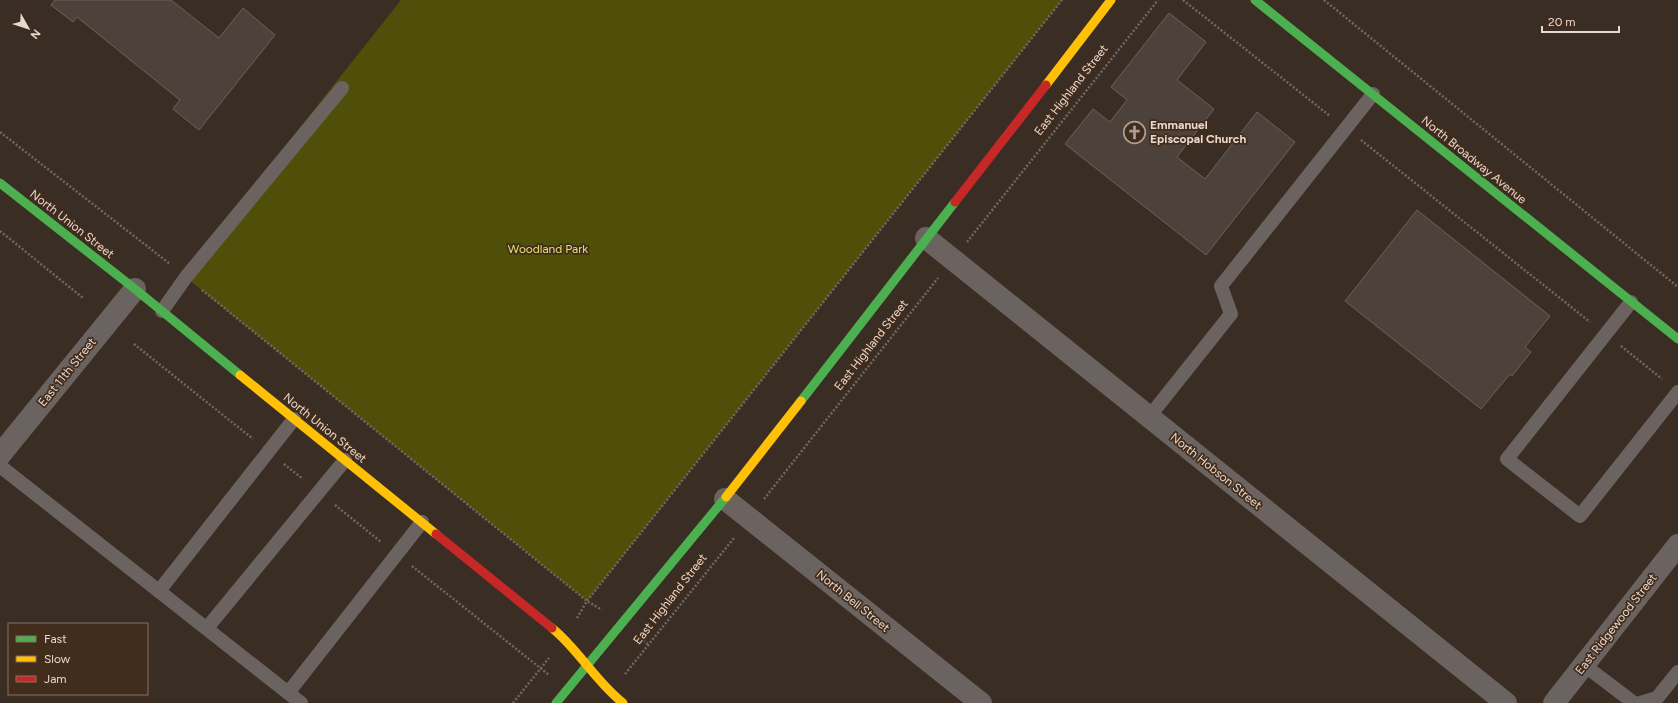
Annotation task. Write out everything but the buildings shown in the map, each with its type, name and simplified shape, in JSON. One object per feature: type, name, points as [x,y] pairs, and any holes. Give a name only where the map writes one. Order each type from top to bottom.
[{"type":"street","name":"East Highland Street","points":[[556,703],[725,499],[1111,0]]},
{"type":"street","name":"North Broadway Avenue","points":[[1255,0],[1678,339]]},
{"type":"street","name":"North Union Street","points":[[0,183],[135,289],[565,639],[608,691],[624,703]]},
{"type":"street","name":"North Hobson Street","points":[[926,238],[1506,703]]},
{"type":"street","name":"East 11th Street","points":[[0,455],[135,289]]},
{"type":"street","name":"North Bell Street","points":[[725,499],[980,703]]},
{"type":"street","name":"East Ridgewood Street","points":[[1554,703],[1678,544]]},
{"type":"lane","points":[[162,311],[186,277],[342,88]]},
{"type":"lane","points":[[1150,417],[1231,314],[1221,286],[1373,94]]},
{"type":"lane","points":[[1631,302],[1507,459],[1580,516],[1678,392]]},
{"type":"lane","points":[[159,591],[294,418]]},
{"type":"lane","points":[[207,628],[345,460]]},
{"type":"lane","points":[[0,466],[301,703]]},
{"type":"lane","points":[[288,693],[422,522]]},
{"type":"lane","points":[[1584,665],[1634,703]]},
{"type":"lane","points":[[1640,703],[1657,698],[1678,672]]},
{"type":"path","points":[[513,703],[565,639],[587,601],[1062,0]]},
{"type":"path","name":"East Highland Street","points":[[608,691],[628,672],[1158,0]]},
{"type":"path","points":[[1183,0],[1666,382]]},
{"type":"path","points":[[1324,0],[1678,287]]},
{"type":"path","points":[[0,132],[186,277],[587,601],[623,623],[649,645]]},
{"type":"path","points":[[0,231],[83,298]]},
{"type":"path","points":[[134,344],[567,689]]},
{"type":"green space","name":"Woodland Park","points":[[401,0],[1062,0],[587,601],[183,275]]},
{"type":"traffic: fast","points":[[1255,0],[1678,339]]},
{"type":"traffic: fast","points":[[0,183],[135,289],[240,375]]},
{"type":"traffic: fast","points":[[801,401],[955,202]]},
{"type":"traffic: fast","points":[[556,703],[726,497]]},
{"type":"traffic: slow","points":[[1046,85],[1111,0]]},
{"type":"traffic: slow","points":[[240,375],[436,534]]},
{"type":"traffic: slow","points":[[726,497],[801,401]]},
{"type":"traffic: slow","points":[[552,628],[571,646],[604,685],[623,703]]},
{"type":"traffic: jam","points":[[955,202],[1046,85]]},
{"type":"traffic: jam","points":[[436,534],[552,628]]},
{"type":"place","name":"Emmanuel Episcopal Church","points":[[1135,132]]}]
